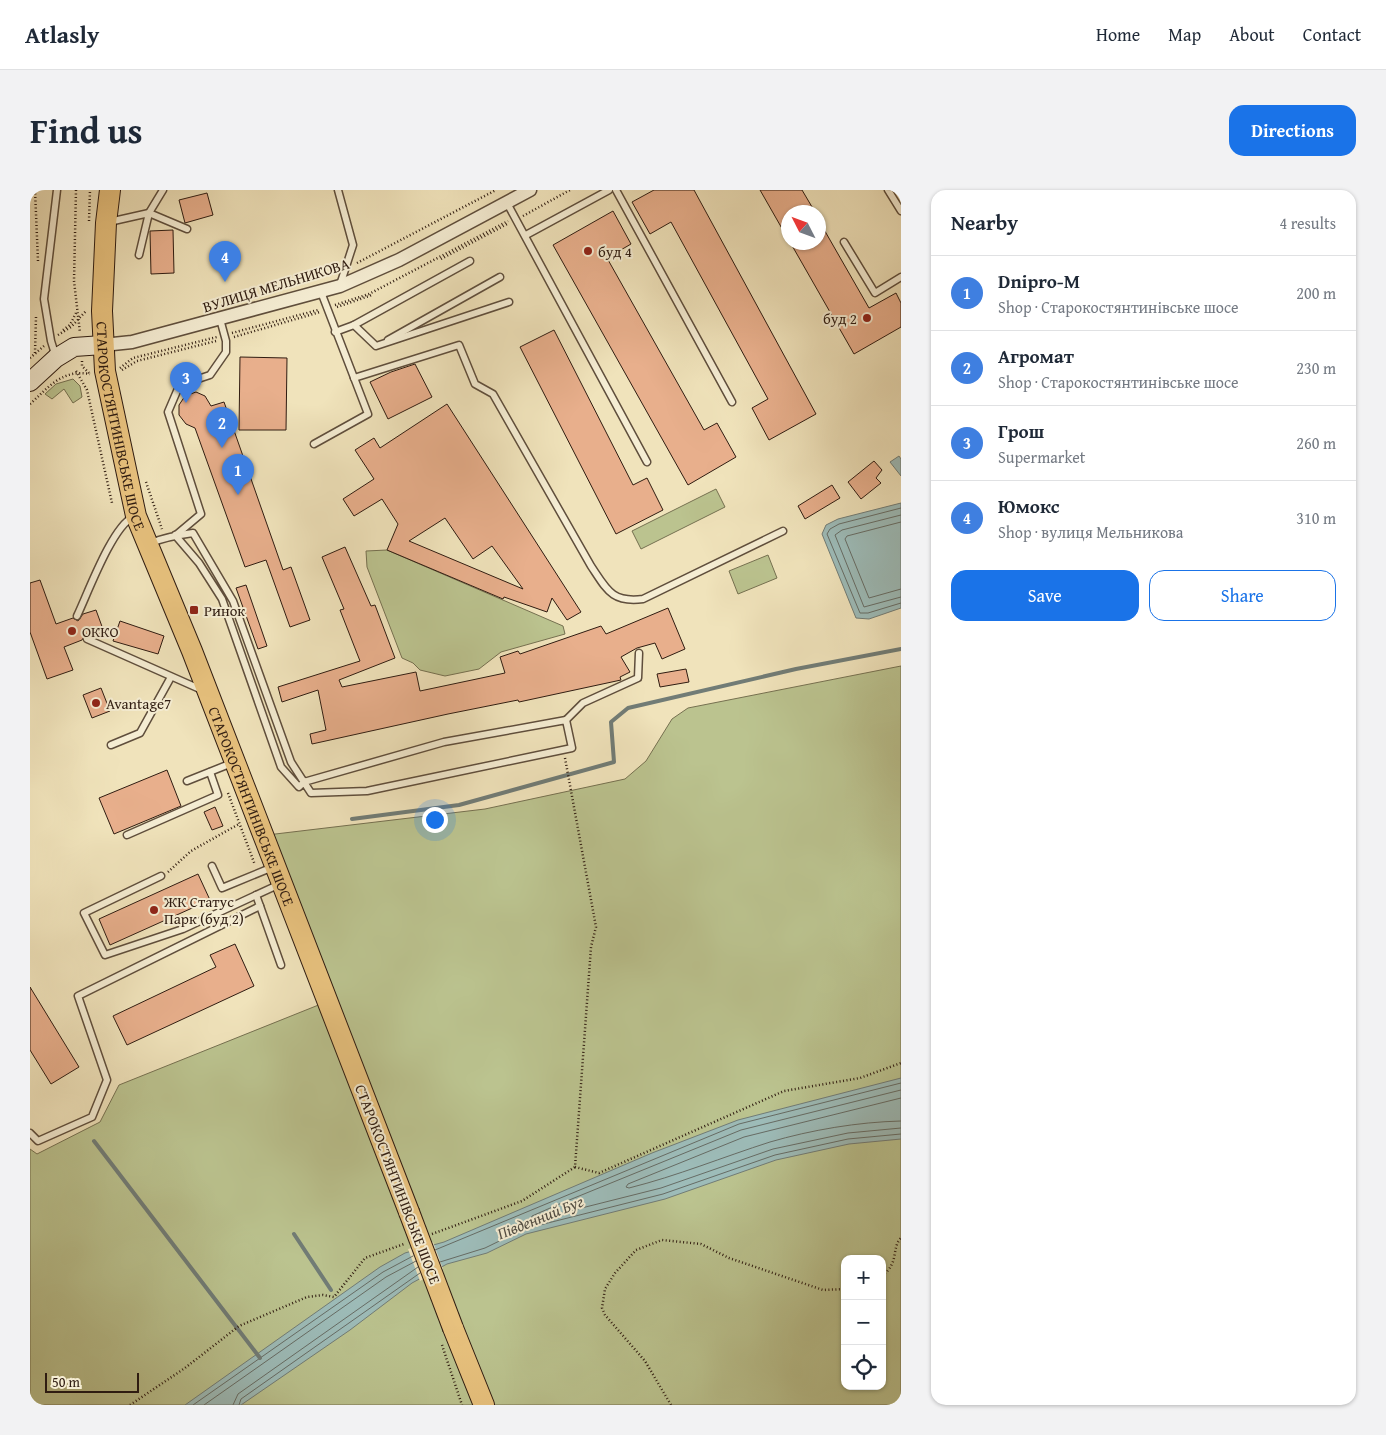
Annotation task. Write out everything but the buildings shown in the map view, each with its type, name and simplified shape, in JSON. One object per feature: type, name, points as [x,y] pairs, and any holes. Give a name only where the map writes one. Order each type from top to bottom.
[{"type":"main road","name":"СТАРОКОСТЯНТИНІВСЬКЕ ШОСЕ","points":[[110,190],[97,225],[105,371],[136,516],[156,541],[206,691],[226,766],[409,1212],[447,1334],[484,1405]]},
{"type":"street","name":"ВУЛИЦЯ МЕЛЬНИКОВА","points":[[103,345],[132,342],[340,286],[399,260],[530,190]]},
{"type":"street","points":[[30,382],[56,358],[74,347],[103,345]]},
{"type":"lane","points":[[56,358],[51,341],[44,299],[57,190]]},
{"type":"lane","points":[[138,255],[149,213],[163,190]]},
{"type":"lane","points":[[338,190],[353,245],[340,286]]},
{"type":"lane","points":[[526,235],[609,190]]},
{"type":"lane","points":[[616,190],[732,402]]},
{"type":"lane","points":[[888,190],[901,211]]},
{"type":"lane","points":[[507,203],[526,235],[646,462]]},
{"type":"lane","points":[[97,225],[149,213],[187,230]]},
{"type":"lane","points":[[844,242],[874,293],[901,277]]},
{"type":"lane","points":[[335,332],[354,325],[470,262]]},
{"type":"lane","points":[[376,346],[500,277]]},
{"type":"lane","points":[[314,444],[368,414],[321,292]]},
{"type":"lane","points":[[376,346],[509,302]]},
{"type":"lane","points":[[175,535],[201,514],[168,412],[177,391],[192,380],[210,375],[226,352],[226,341],[220,319]]},
{"type":"lane","points":[[354,325],[376,346]]},
{"type":"lane","points":[[354,378],[459,345],[475,384],[494,394],[591,566],[610,594],[627,601],[643,599],[783,531]]},
{"type":"lane","points":[[78,616],[113,539],[125,521],[136,516]]},
{"type":"lane","points":[[156,541],[175,535],[193,533],[233,601],[291,762],[311,793],[367,791],[572,748],[566,720]]},
{"type":"lane","points":[[175,535],[199,563],[222,599],[281,767],[298,786],[304,782],[444,742],[566,720],[583,703],[638,678],[639,653]]},
{"type":"lane","points":[[87,639],[206,691]]},
{"type":"lane","points":[[110,745],[140,733],[171,676]]},
{"type":"lane","points":[[187,781],[226,766]]},
{"type":"lane","points":[[127,835],[218,795],[210,772]]},
{"type":"lane","points":[[212,866],[222,888],[271,874]]},
{"type":"lane","points":[[161,876],[84,913],[105,955],[183,929],[256,894],[271,874]]},
{"type":"lane","points":[[256,894],[281,964]]},
{"type":"lane","points":[[30,1133],[38,1141],[92,1118],[107,1080],[78,996],[260,906]]},
{"type":"path","points":[[76,190],[74,281],[79,319]]},
{"type":"path","points":[[90,190],[97,225]]},
{"type":"path","points":[[309,280],[345,270],[496,190]]},
{"type":"path","points":[[30,358],[86,313],[86,304]]},
{"type":"path","points":[[63,330],[70,325],[78,310]]},
{"type":"path","points":[[120,370],[133,358]]},
{"type":"path","points":[[76,371],[87,390],[112,503]]},
{"type":"path","points":[[30,404],[58,378],[76,371],[91,374]]},
{"type":"path","points":[[144,476],[156,541]]},
{"type":"path","points":[[226,766],[239,824],[271,874]]},
{"type":"path","points":[[568,770],[596,927],[591,947],[575,1167]]},
{"type":"path","points":[[161,876],[191,851],[239,824]]},
{"type":"path","points":[[426,1236],[522,1201],[575,1167],[599,1173],[784,1091],[860,1078],[901,1063]]},
{"type":"path","points":[[886,1273],[890,1270],[896,1257],[898,1242],[901,1238]]},
{"type":"path","points":[[671,1405],[645,1361],[605,1315],[602,1308],[605,1289],[615,1274],[636,1250],[662,1240],[701,1244],[729,1258],[823,1290],[841,1289]]},
{"type":"path","points":[[130,1405],[184,1368],[239,1326],[307,1297],[323,1295],[334,1297],[365,1258],[408,1243]]},
{"type":"path","points":[[447,1334],[444,1356],[462,1405]]},
{"type":"green space","points":[[73,379],[80,386],[82,397],[73,403],[64,389],[52,399],[45,394],[56,384]]},
{"type":"green space","points":[[716,489],[725,507],[641,549],[632,531]]},
{"type":"green space","points":[[387,550],[563,626],[565,634],[501,652],[479,669],[445,676],[420,670],[413,663],[402,658],[367,567],[366,551]]},
{"type":"green space","points":[[768,555],[777,578],[738,594],[729,571]]},
{"type":"green space","points":[[901,666],[901,1405],[490,1405],[267,835],[485,809],[625,779],[646,761],[672,719],[688,708]]},
{"type":"green space","points":[[321,1004],[477,1405],[30,1405],[30,1149],[37,1154],[100,1122],[119,1085]]},
{"type":"water","points":[[899,456],[901,459],[901,476],[890,462]]},
{"type":"water","points":[[901,503],[901,608],[869,619],[856,618],[822,534],[826,525],[838,519]]},
{"type":"water","name":"Південний Буг","points":[[901,1078],[901,1139],[849,1144],[776,1160],[665,1199],[526,1234],[487,1253],[447,1264],[412,1283],[350,1330],[241,1405],[185,1405],[380,1267],[405,1253],[444,1242],[652,1153],[738,1120]]},
{"type":"pier","points":[[433,1242],[443,1269],[420,1281],[408,1249]]},
{"type":"waterway","points":[[352,819],[459,805],[614,762],[611,722],[628,708],[796,669],[901,649]]},
{"type":"waterway","points":[[94,1141],[260,1358]]},
{"type":"waterway","points":[[294,1234],[331,1290]]},
{"type":"place","name":"буд 4","points":[[588,251]]},
{"type":"place","name":"Юмокс","points":[[225,282]]},
{"type":"place","name":"буд 2","points":[[867,318]]},
{"type":"place","name":"Грош","points":[[186,403]]},
{"type":"place","name":"Агромат","points":[[222,448]]},
{"type":"place","name":"Dnipro-M","points":[[238,495]]},
{"type":"place","name":"Ринок","points":[[194,610]]},
{"type":"place","name":"ОККО","points":[[72,631]]},
{"type":"place","name":"Avantage7","points":[[96,703]]},
{"type":"place","name":"ЖК Статус Парк (буд 2)","points":[[154,910]]}]
